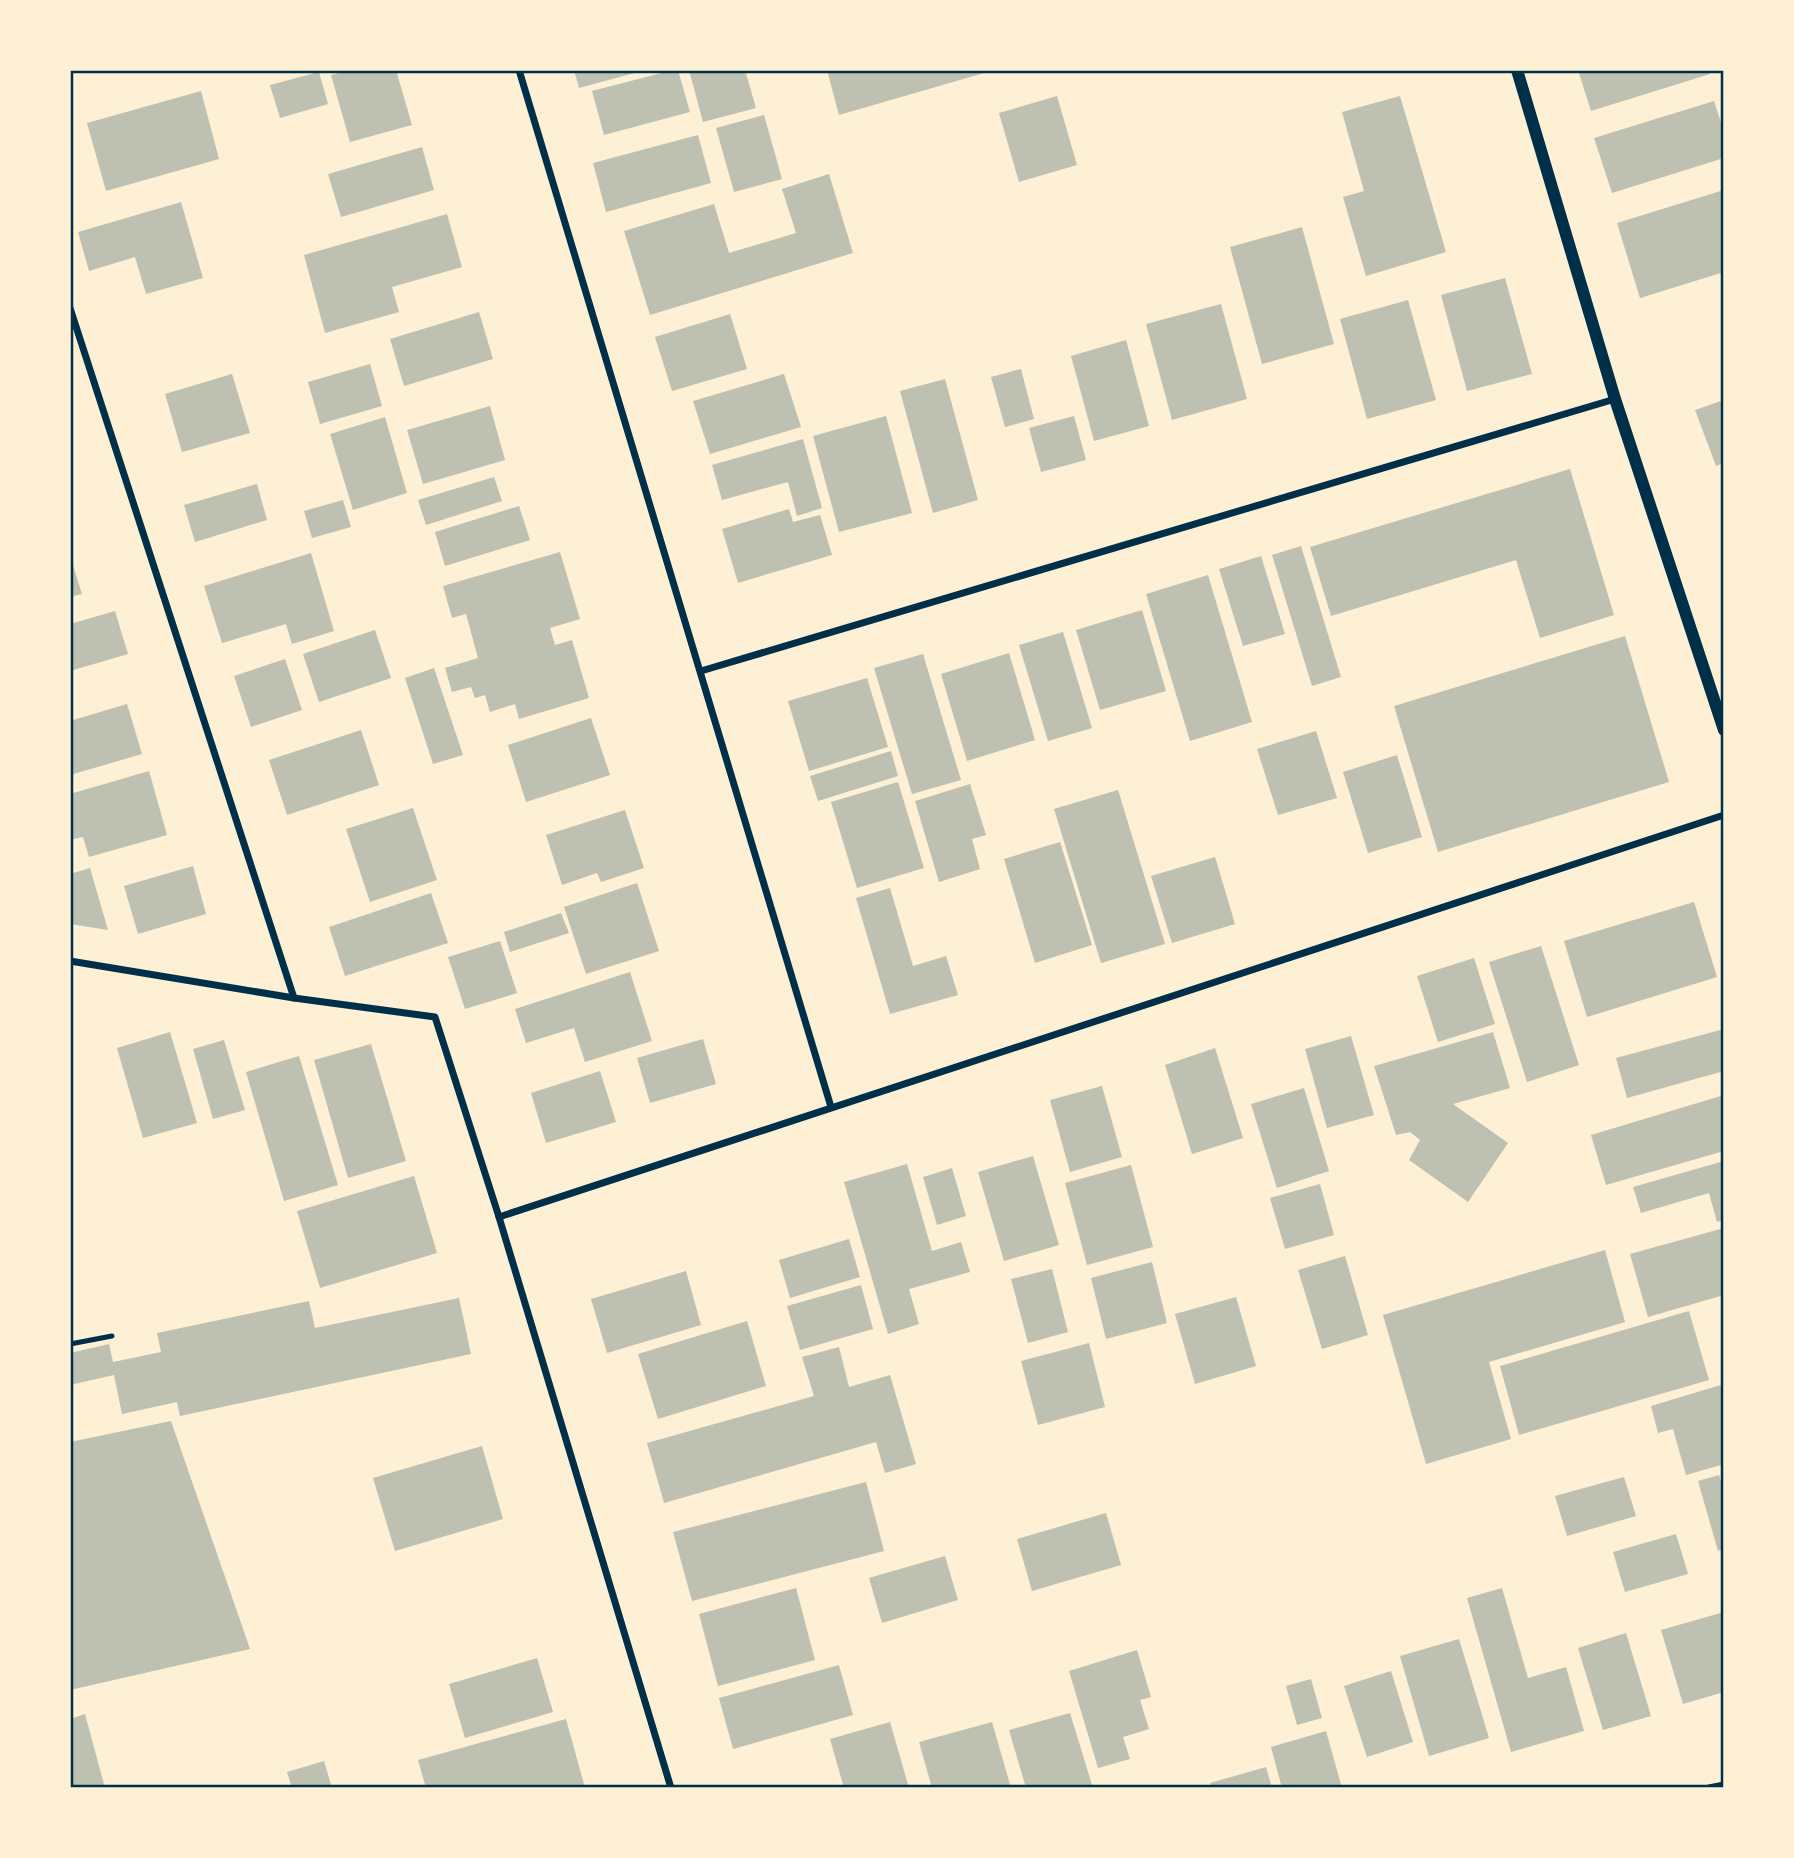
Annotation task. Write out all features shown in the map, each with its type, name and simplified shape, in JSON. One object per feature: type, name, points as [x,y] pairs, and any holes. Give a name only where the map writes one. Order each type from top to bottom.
[{"type":"street","points":[[519,70],[831,1107]]},
{"type":"street","points":[[1517,70],[1615,399],[1724,730]]},
{"type":"street","points":[[70,308],[295,998]]},
{"type":"street","points":[[701,671],[1615,399]]},
{"type":"street","points":[[499,1217],[1724,815]]},
{"type":"street","points":[[70,961],[295,998],[435,1017],[499,1217],[671,1788]]},
{"type":"street","points":[[1709,1788],[1724,1785]]},
{"type":"lane","points":[[70,1344],[112,1336]]},
{"type":"building","points":[[350,70],[396,70],[412,125],[350,142],[331,75]]},
{"type":"building","points":[[574,70],[642,70],[642,71],[579,88]]},
{"type":"building","points":[[678,70],[690,112],[604,135],[592,91]]},
{"type":"building","points":[[689,70],[745,70],[756,108],[703,122]]},
{"type":"building","points":[[827,70],[991,70],[991,71],[839,115]]},
{"type":"building","points":[[1578,70],[1708,70],[1710,74],[1591,111]]},
{"type":"building","points":[[319,72],[328,104],[280,118],[270,85]]},
{"type":"building","points":[[201,91],[219,159],[106,191],[87,123]]},
{"type":"building","points":[[1057,96],[1077,165],[1019,182],[999,113]]},
{"type":"building","points":[[1400,96],[1446,252],[1366,276],[1343,197],[1364,191],[1342,112]]},
{"type":"building","points":[[1714,101],[1724,132],[1724,158],[1612,193],[1594,138]]},
{"type":"building","points":[[764,115],[782,179],[734,192],[716,128]]},
{"type":"building","points":[[698,135],[711,183],[606,212],[593,163]]},
{"type":"building","points":[[422,147],[434,190],[341,217],[328,174]]},
{"type":"building","points":[[829,174],[853,253],[650,315],[624,231],[714,204],[729,253],[796,233],[782,189]]},
{"type":"building","points":[[1724,190],[1724,272],[1640,298],[1617,223]]},
{"type":"building","points":[[181,202],[203,278],[146,294],[135,257],[89,271],[78,232]]},
{"type":"building","points":[[447,214],[462,267],[392,287],[399,312],[325,333],[304,255]]},
{"type":"building","points":[[1302,227],[1334,344],[1262,364],[1230,247]]},
{"type":"building","points":[[1505,278],[1532,374],[1467,391],[1441,295]]},
{"type":"building","points":[[1408,300],[1436,400],[1367,419],[1340,319]]},
{"type":"building","points":[[1221,304],[1247,399],[1172,420],[1146,324]]},
{"type":"building","points":[[479,312],[493,359],[404,386],[390,339]]},
{"type":"building","points":[[730,314],[747,369],[672,391],[655,337]]},
{"type":"building","points":[[1126,340],[1149,426],[1094,441],[1071,356]]},
{"type":"building","points":[[370,364],[382,406],[320,424],[308,382]]},
{"type":"building","points":[[1021,369],[1034,419],[1005,427],[991,377]]},
{"type":"building","points":[[232,374],[250,433],[182,452],[165,394]]},
{"type":"building","points":[[784,374],[801,427],[710,454],[693,401]]},
{"type":"building","points":[[945,379],[978,500],[933,513],[900,391]]},
{"type":"building","points":[[1724,400],[1724,463],[1716,466],[1695,410]]},
{"type":"building","points":[[490,406],[505,460],[423,484],[407,430]]},
{"type":"building","points":[[886,416],[912,513],[839,532],[813,436]]},
{"type":"building","points":[[1074,416],[1086,460],[1041,472],[1029,428]]},
{"type":"building","points":[[385,417],[407,493],[353,510],[330,434]]},
{"type":"building","points":[[803,439],[822,508],[797,516],[788,482],[722,500],[712,465]]},
{"type":"building","points":[[1570,469],[1614,615],[1540,638],[1516,560],[1331,616],[1310,547]]},
{"type":"building","points":[[494,477],[502,501],[426,525],[418,500]]},
{"type":"building","points":[[257,484],[267,520],[195,542],[184,505]]},
{"type":"building","points":[[343,500],[351,527],[312,538],[304,511]]},
{"type":"building","points":[[519,506],[530,540],[445,566],[435,532]]},
{"type":"building","points":[[789,509],[793,522],[820,515],[832,555],[738,583],[722,529]]},
{"type":"building","points":[[1301,546],[1341,677],[1312,686],[1272,555]]},
{"type":"building","points":[[560,552],[580,619],[550,628],[555,645],[572,640],[589,698],[519,719],[515,704],[490,712],[485,695],[475,698],[471,687],[452,692],[445,668],[478,658],[466,614],[452,618],[443,586]]},
{"type":"building","points":[[311,553],[334,631],[292,644],[286,624],[222,643],[204,586]]},
{"type":"building","points":[[70,556],[82,594],[70,597]]},
{"type":"building","points":[[1261,556],[1285,634],[1243,646],[1219,569]]},
{"type":"building","points":[[1208,575],[1252,722],[1190,741],[1146,594]]},
{"type":"building","points":[[1142,610],[1166,691],[1100,710],[1076,630]]},
{"type":"building","points":[[115,611],[128,654],[70,671],[70,624]]},
{"type":"building","points":[[375,630],[391,678],[319,702],[303,654]]},
{"type":"building","points":[[1063,632],[1092,728],[1048,741],[1019,645]]},
{"type":"building","points":[[1625,636],[1669,782],[1438,852],[1394,706]]},
{"type":"building","points":[[1009,653],[1035,740],[967,761],[941,674]]},
{"type":"building","points":[[923,654],[961,780],[912,794],[874,668]]},
{"type":"building","points":[[285,659],[302,710],[251,727],[234,676]]},
{"type":"building","points":[[434,668],[463,755],[433,764],[405,678]]},
{"type":"building","points":[[867,678],[888,747],[809,771],[788,701]]},
{"type":"building","points":[[127,704],[142,754],[70,775],[70,721]]},
{"type":"building","points":[[591,718],[610,775],[526,802],[508,745]]},
{"type":"building","points":[[361,730],[379,785],[287,815],[269,760]]},
{"type":"building","points":[[1316,731],[1337,798],[1278,815],[1257,749]]},
{"type":"building","points":[[891,751],[898,776],[818,801],[810,776]]},
{"type":"building","points":[[1397,755],[1422,837],[1368,853],[1343,772]]},
{"type":"building","points":[[149,771],[167,835],[89,857],[83,837],[70,840],[70,794]]},
{"type":"building","points":[[898,782],[924,868],[857,888],[831,802]]},
{"type":"building","points":[[970,784],[986,835],[972,839],[980,869],[939,882],[915,801]]},
{"type":"building","points":[[1118,790],[1165,944],[1101,963],[1054,809]]},
{"type":"building","points":[[413,808],[437,880],[370,902],[346,829]]},
{"type":"building","points":[[625,810],[644,868],[601,882],[597,873],[562,885],[546,835]]},
{"type":"building","points":[[1060,842],[1092,945],[1035,963],[1004,859]]},
{"type":"building","points":[[1215,857],[1235,924],[1172,943],[1151,876]]},
{"type":"building","points":[[193,866],[206,914],[138,934],[124,886]]},
{"type":"building","points":[[90,868],[108,930],[70,924],[70,874]]},
{"type":"building","points":[[637,883],[659,951],[586,974],[564,907]]},
{"type":"building","points":[[890,888],[913,966],[946,956],[958,995],[890,1014],[856,898]]},
{"type":"building","points":[[431,893],[448,943],[345,976],[329,927]]},
{"type":"building","points":[[1694,902],[1717,977],[1587,1017],[1564,941]]},
{"type":"building","points":[[561,913],[569,933],[510,952],[504,932]]},
{"type":"building","points":[[500,941],[517,993],[465,1009],[448,957]]},
{"type":"building","points":[[1541,946],[1579,1065],[1527,1082],[1489,962]]},
{"type":"building","points":[[1474,958],[1495,1024],[1438,1042],[1417,976]]},
{"type":"building","points":[[630,972],[652,1041],[585,1062],[574,1028],[526,1043],[515,1009]]},
{"type":"building","points":[[1724,1029],[1724,1071],[1627,1098],[1616,1058]]},
{"type":"building","points":[[170,1032],[197,1123],[143,1138],[117,1048]]},
{"type":"building","points":[[1493,1032],[1510,1088],[1453,1104],[1508,1143],[1468,1202],[1409,1160],[1420,1140],[1410,1132],[1396,1135],[1374,1066]]},
{"type":"building","points":[[1351,1036],[1374,1115],[1327,1128],[1305,1049]]},
{"type":"building","points":[[703,1039],[716,1084],[650,1103],[637,1058]]},
{"type":"building","points":[[224,1040],[245,1110],[213,1119],[193,1049]]},
{"type":"building","points":[[371,1044],[406,1161],[348,1178],[314,1060]]},
{"type":"building","points":[[1215,1048],[1243,1138],[1192,1154],[1165,1065]]},
{"type":"building","points":[[299,1056],[338,1185],[284,1201],[246,1072]]},
{"type":"building","points":[[600,1071],[616,1122],[546,1143],[531,1093]]},
{"type":"building","points":[[1102,1086],[1122,1157],[1070,1172],[1050,1100]]},
{"type":"building","points":[[1304,1088],[1329,1171],[1277,1188],[1251,1104]]},
{"type":"building","points":[[1724,1095],[1724,1151],[1606,1185],[1591,1135]]},
{"type":"building","points":[[1033,1156],[1059,1245],[1004,1261],[978,1172]]},
{"type":"building","points":[[1724,1161],[1724,1220],[1717,1222],[1709,1193],[1641,1213],[1633,1187]]},
{"type":"building","points":[[907,1164],[932,1251],[961,1242],[970,1272],[909,1289],[919,1324],[888,1334],[844,1182]]},
{"type":"building","points":[[1131,1165],[1153,1247],[1087,1265],[1065,1183]]},
{"type":"building","points":[[952,1168],[966,1216],[937,1225],[923,1177]]},
{"type":"building","points":[[414,1176],[437,1253],[320,1288],[297,1211]]},
{"type":"building","points":[[1320,1184],[1334,1235],[1285,1249],[1270,1198]]},
{"type":"building","points":[[1724,1228],[1724,1295],[1648,1317],[1630,1254]]},
{"type":"building","points":[[849,1239],[860,1277],[790,1298],[779,1260]]},
{"type":"building","points":[[1605,1250],[1625,1322],[1489,1362],[1511,1439],[1426,1464],[1383,1315]]},
{"type":"building","points":[[1345,1256],[1368,1335],[1322,1349],[1298,1270]]},
{"type":"building","points":[[1152,1262],[1167,1323],[1106,1339],[1091,1278]]},
{"type":"building","points":[[1052,1269],[1068,1332],[1028,1343],[1011,1279]]},
{"type":"building","points":[[686,1271],[701,1325],[607,1353],[591,1299]]},
{"type":"building","points":[[861,1285],[873,1329],[800,1350],[787,1306]]},
{"type":"building","points":[[1236,1297],[1256,1366],[1195,1384],[1175,1314]]},
{"type":"building","points":[[459,1298],[471,1354],[180,1416],[177,1402],[122,1414],[114,1375],[70,1385],[70,1353],[109,1344],[113,1362],[161,1352],[157,1333],[309,1301],[315,1328]]},
{"type":"building","points":[[1689,1311],[1709,1380],[1519,1435],[1500,1366]]},
{"type":"building","points":[[747,1321],[766,1386],[658,1419],[638,1354]]},
{"type":"building","points":[[1089,1343],[1105,1407],[1038,1425],[1021,1361]]},
{"type":"building","points":[[839,1347],[849,1387],[890,1375],[916,1464],[885,1473],[876,1442],[664,1503],[647,1443],[814,1396],[802,1357]]},
{"type":"building","points":[[1724,1384],[1724,1464],[1686,1475],[1673,1429],[1658,1433],[1651,1406]]},
{"type":"building","points":[[171,1421],[250,1649],[70,1690],[70,1442]]},
{"type":"building","points":[[482,1446],[503,1519],[395,1551],[373,1478]]},
{"type":"building","points":[[1719,1475],[1724,1491],[1724,1549],[1718,1551],[1698,1481]]},
{"type":"building","points":[[1624,1477],[1636,1516],[1567,1536],[1555,1496]]},
{"type":"building","points":[[866,1482],[884,1551],[692,1601],[673,1532]]},
{"type":"building","points":[[1106,1513],[1121,1565],[1032,1591],[1017,1539]]},
{"type":"building","points":[[1676,1534],[1688,1574],[1625,1592],[1613,1552]]},
{"type":"building","points":[[945,1556],[958,1600],[882,1623],[869,1578]]},
{"type":"building","points":[[796,1588],[815,1660],[718,1686],[699,1614]]},
{"type":"building","points":[[1502,1588],[1528,1678],[1566,1667],[1584,1731],[1511,1752],[1467,1598]]},
{"type":"building","points":[[1724,1612],[1724,1692],[1683,1704],[1661,1630]]},
{"type":"building","points":[[1626,1633],[1651,1716],[1603,1730],[1578,1648]]},
{"type":"building","points":[[1459,1639],[1489,1738],[1429,1756],[1400,1656]]},
{"type":"building","points":[[1137,1650],[1151,1697],[1140,1700],[1149,1729],[1123,1737],[1130,1759],[1098,1768],[1069,1671]]},
{"type":"building","points":[[537,1658],[553,1712],[465,1738],[449,1684]]},
{"type":"building","points":[[839,1665],[853,1715],[733,1749],[719,1698]]},
{"type":"building","points":[[1391,1671],[1413,1742],[1367,1757],[1344,1686]]},
{"type":"building","points":[[1311,1679],[1322,1718],[1297,1725],[1286,1686]]},
{"type":"building","points":[[1070,1713],[1093,1788],[1026,1788],[1009,1730]]},
{"type":"building","points":[[85,1714],[105,1788],[70,1788],[70,1719]]},
{"type":"building","points":[[566,1719],[585,1788],[426,1788],[418,1760]]},
{"type":"building","points":[[890,1722],[909,1788],[844,1788],[830,1739]]},
{"type":"building","points":[[992,1722],[1011,1788],[932,1788],[919,1742]]},
{"type":"building","points":[[1326,1731],[1342,1788],[1282,1788],[1271,1747]]},
{"type":"building","points":[[324,1761],[332,1788],[292,1788],[287,1772]]},
{"type":"building","points":[[1266,1767],[1272,1788],[1212,1788],[1210,1783]]}]
